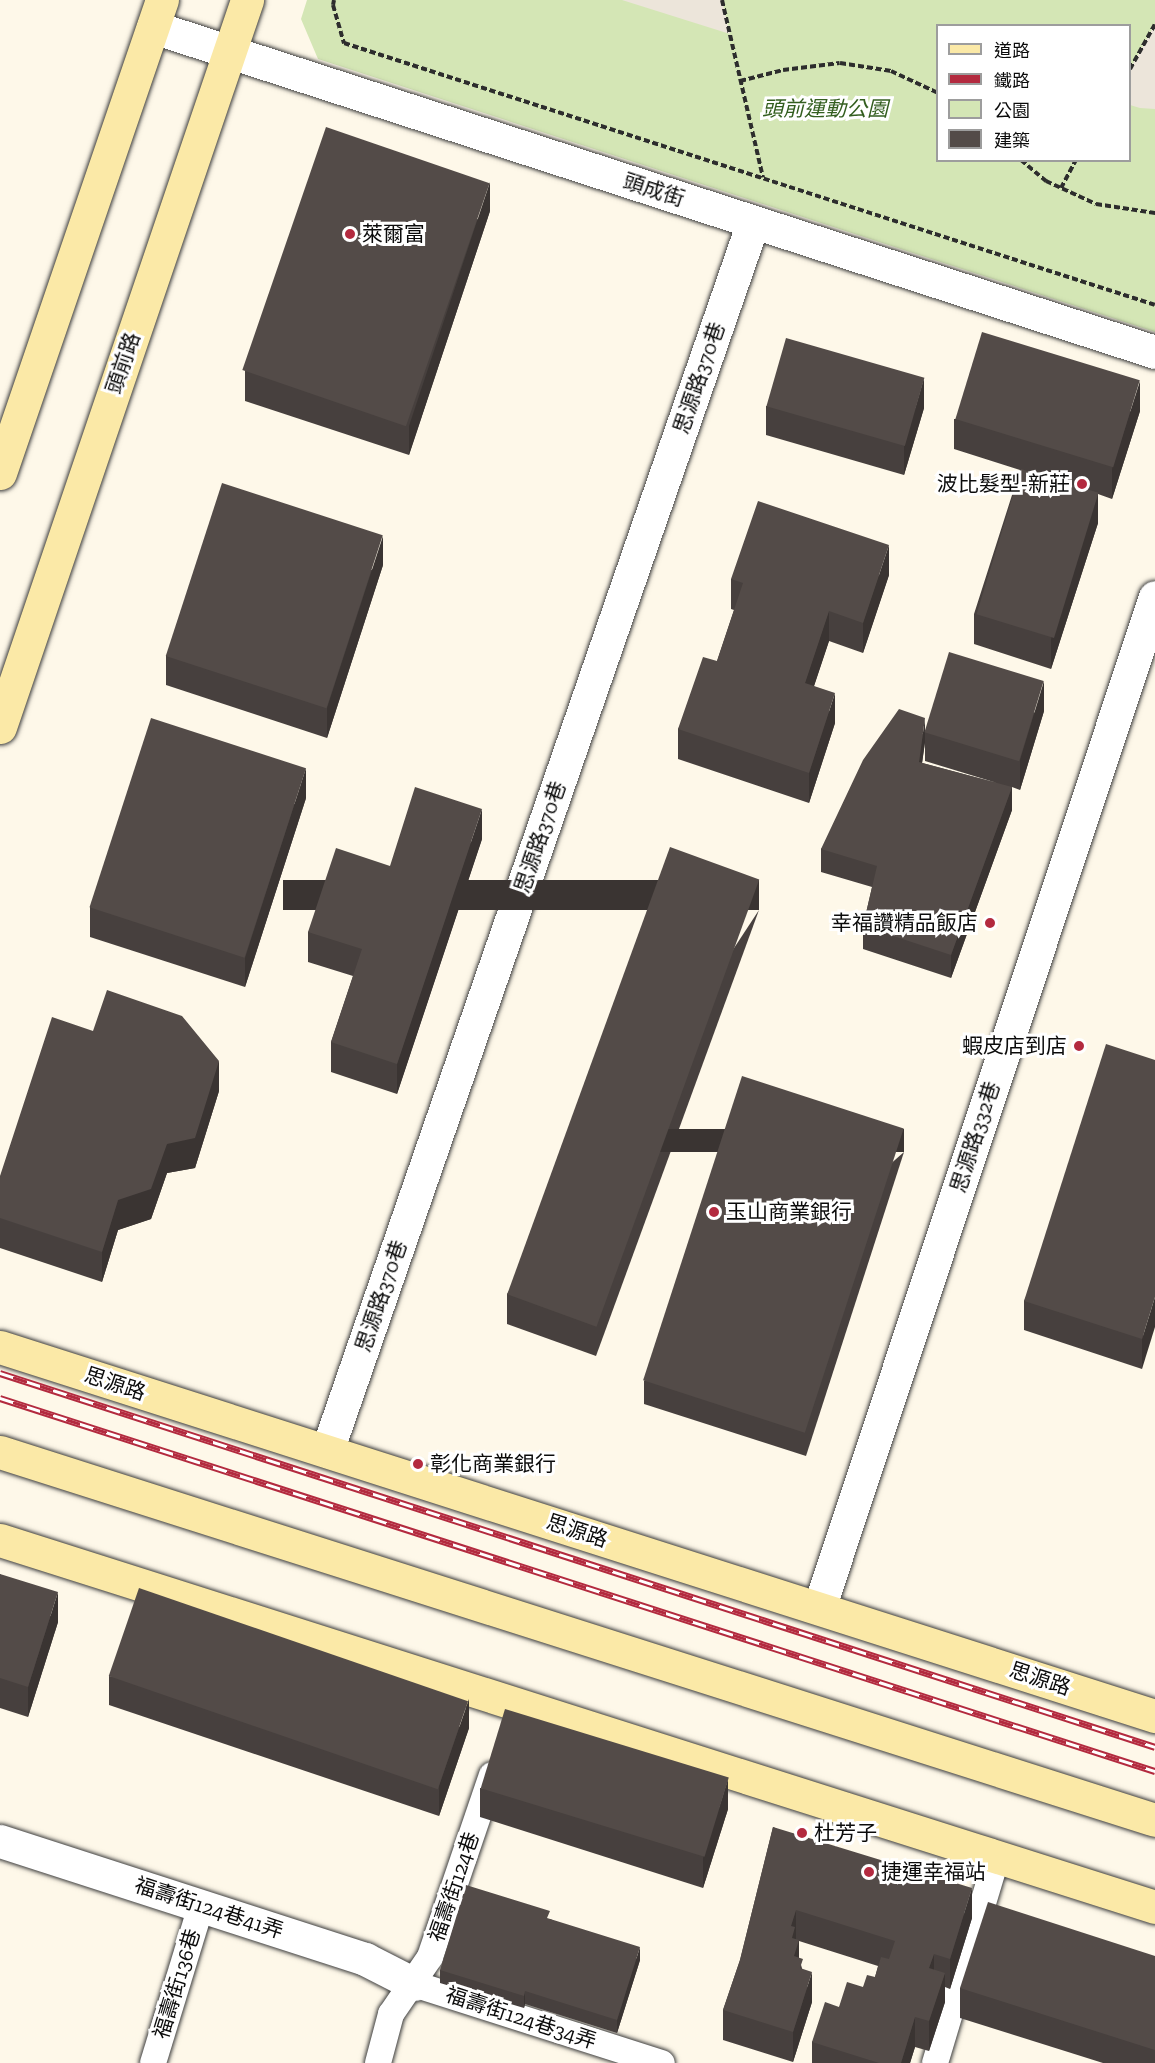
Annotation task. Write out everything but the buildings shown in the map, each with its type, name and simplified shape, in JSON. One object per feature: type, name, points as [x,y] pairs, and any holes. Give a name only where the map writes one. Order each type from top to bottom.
[{"type":"main road","name":"頭前路","points":[[0,727],[247,0]]},
{"type":"main road","points":[[0,474],[158,13]]},
{"type":"main road","name":"思源路","points":[[0,1347],[1155,1716]]},
{"type":"main road","points":[[0,1452],[1155,1820]]},
{"type":"main road","points":[[0,1540],[508,1726],[997,1856],[1155,1907]]},
{"type":"street","name":"頭成街","points":[[158,13],[229,51],[1155,352]]},
{"type":"street","name":"思源路370巷","points":[[327,1451],[753,222]]},
{"type":"street","name":"思源路332巷","points":[[819,1608],[1155,597]]},
{"type":"street","name":"福壽街124巷41弄","points":[[0,1841],[365,1959],[414,1984]]},
{"type":"lane","name":"福壽街124巷","points":[[378,2063],[392,2014],[430,1957],[508,1726]]},
{"type":"lane","points":[[935,2063],[997,1856]]},
{"type":"lane","name":"福壽街136巷","points":[[153,2063],[201,1906]]},
{"type":"lane","name":"福壽街124巷34弄","points":[[414,1984],[662,2063]]},
{"type":"path","points":[[334,0],[333,5],[344,43],[1155,305]]},
{"type":"path","points":[[722,0],[763,178]]},
{"type":"path","points":[[1131,67],[1155,24]]},
{"type":"path","points":[[740,81],[783,70],[840,63],[891,71],[936,92]]},
{"type":"path","points":[[1023,162],[1046,181],[1096,204],[1155,213]]},
{"type":"path","points":[[1060,188],[1076,162]]},
{"type":"green space","name":"頭前運動公園","points":[[307,0],[1155,0],[1155,332],[318,59],[301,19]]},
{"type":"shaded area","points":[[622,0],[722,0],[730,34]]},
{"type":"shaded area","points":[[1155,24],[1155,109],[1131,105],[1131,67]]},
{"type":"railway","points":[[0,1373],[1155,1747]]},
{"type":"railway","points":[[0,1398],[1155,1771]]},
{"type":"place","name":"萊爾富","points":[[350,234]]},
{"type":"place","name":"波比髮型-新莊","points":[[1082,484]]},
{"type":"place","name":"幸福讚精品飯店","points":[[990,923]]},
{"type":"place","name":"蝦皮店到店","points":[[1079,1046]]},
{"type":"place","name":"玉山商業銀行","points":[[714,1212]]},
{"type":"place","name":"彰化商業銀行","points":[[418,1464]]},
{"type":"place","name":"杜芳子","points":[[802,1833]]},
{"type":"place","name":"捷運幸福站","points":[[869,1872]]}]
